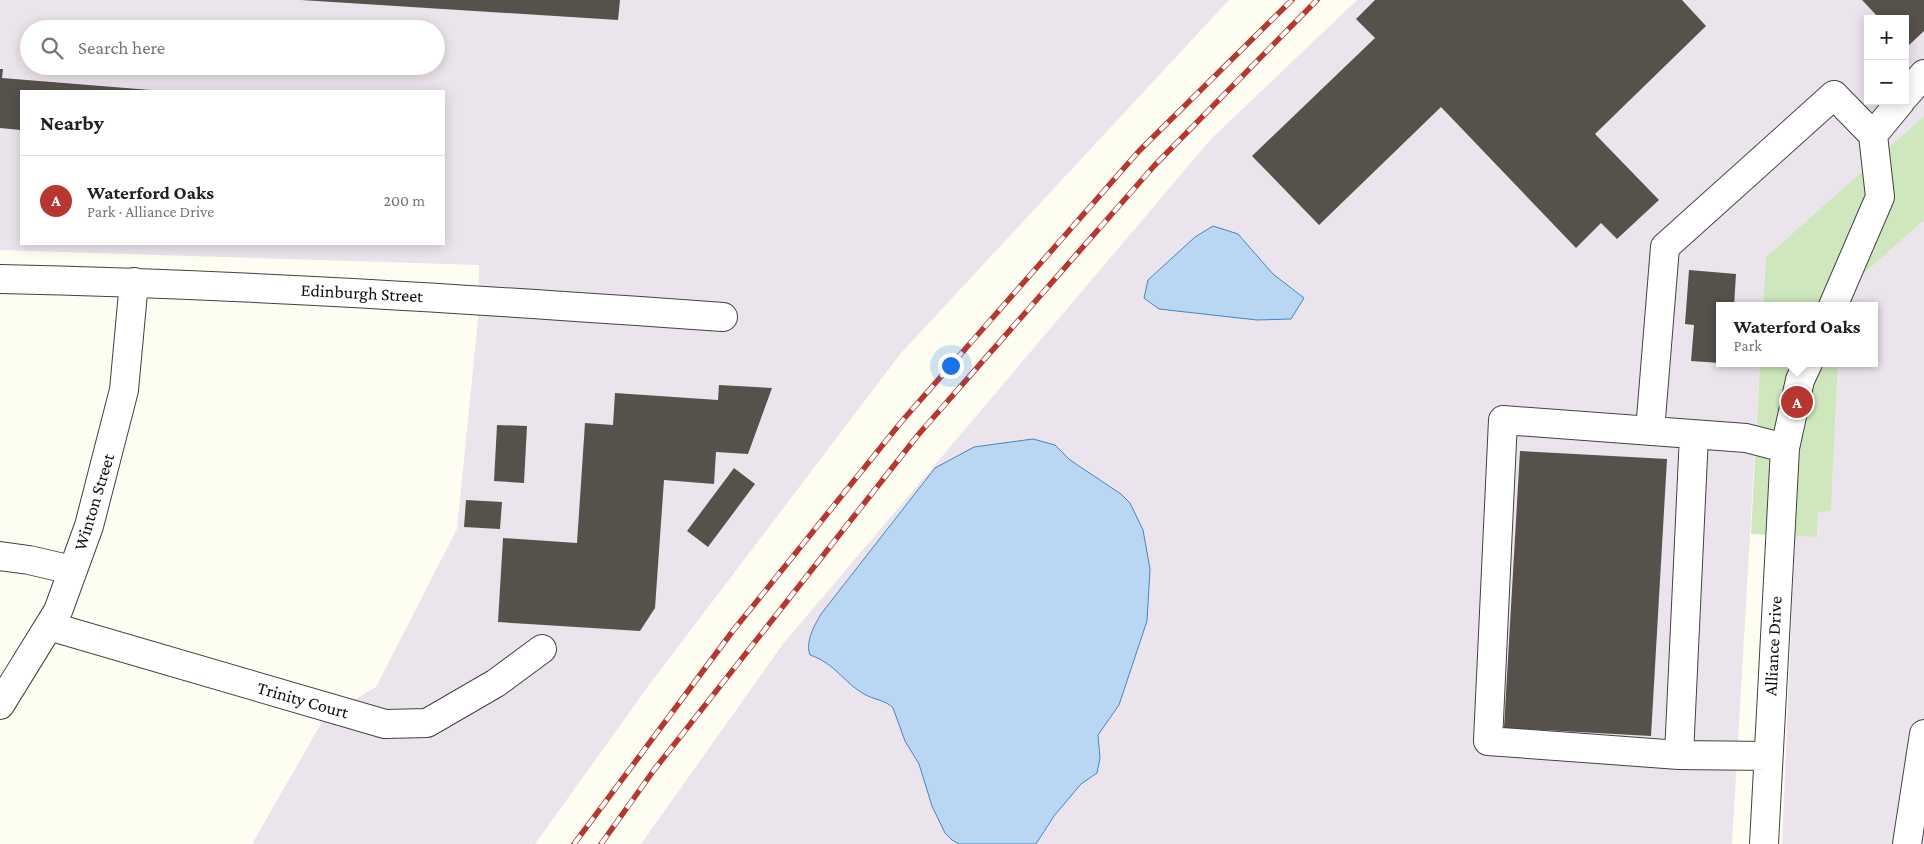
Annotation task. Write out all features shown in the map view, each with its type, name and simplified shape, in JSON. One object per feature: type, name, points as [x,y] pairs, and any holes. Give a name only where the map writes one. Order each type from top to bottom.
[{"type":"street","points":[[1909,91],[1924,74]]},
{"type":"street","points":[[1650,432],[1665,247],[1834,95],[1873,136],[1880,198],[1835,302]]},
{"type":"street","points":[[1873,136],[1898,105]]},
{"type":"street","name":"Edinburgh Street","points":[[0,278],[134,282],[405,295],[723,317]]},
{"type":"street","name":"Winton Street","points":[[0,705],[58,611],[89,526],[124,390],[134,282]]},
{"type":"street","name":"Alliance Drive","points":[[1764,844],[1785,448],[1800,380],[1806,367]]},
{"type":"street","points":[[1768,756],[1679,755],[1488,741],[1503,420],[1746,438],[1785,448]]},
{"type":"street","points":[[1679,755],[1694,434]]},
{"type":"street","points":[[0,556],[29,560],[72,570]]},
{"type":"street","name":"Trinity Court","points":[[49,626],[385,724],[427,723],[496,683],[542,648]]},
{"type":"street","points":[[1906,844],[1924,734]]},
{"type":"shaded area","points":[[0,0],[1229,0],[901,353],[649,685],[535,844],[252,844],[325,717],[376,687],[457,529],[478,319],[479,265],[0,250]]},
{"type":"shaded area","points":[[1357,0],[1924,0],[1924,116],[1766,257],[1763,302],[1716,302],[1716,367],[1760,367],[1732,844],[641,844],[783,644],[1211,139]]},
{"type":"shaded area","points":[[1924,220],[1924,844],[1782,844],[1795,536],[1817,537],[1818,511],[1831,511],[1838,367],[1878,367],[1878,302],[1841,302],[1842,293]]},
{"type":"green space","points":[[1924,116],[1924,220],[1842,293],[1841,302],[1763,302],[1766,257]]},
{"type":"green space","points":[[1760,367],[1838,367],[1831,511],[1818,512],[1817,537],[1751,534]]},
{"type":"water","points":[[1213,226],[1238,234],[1273,274],[1304,298],[1291,319],[1257,320],[1159,309],[1144,298],[1148,280],[1195,237]]},
{"type":"water","points":[[1033,439],[1055,445],[1070,460],[1121,494],[1130,503],[1143,530],[1150,569],[1147,621],[1119,705],[1098,735],[1100,758],[1097,773],[1081,784],[1054,816],[1036,844],[959,844],[945,833],[932,806],[919,764],[905,741],[893,708],[887,703],[864,694],[833,668],[810,655],[809,639],[821,614],[935,468],[974,447]]},
{"type":"building","points":[[301,0],[620,0],[618,20]]},
{"type":"building","points":[[1375,0],[1682,0],[1706,26],[1595,134],[1659,200],[1617,239],[1601,223],[1576,248],[1441,107],[1319,225],[1252,156],[1375,38],[1356,19]]},
{"type":"building","points":[[1862,0],[1924,0],[1924,31],[1909,45],[1909,15],[1876,15]]},
{"type":"building","points":[[0,69],[3,69],[2,78],[151,90],[20,90],[20,130],[0,128]]},
{"type":"building","points":[[1689,270],[1736,274],[1734,302],[1716,302],[1716,363],[1691,361],[1694,325],[1685,324]]},
{"type":"building","points":[[719,385],[772,388],[748,454],[716,452],[714,484],[664,480],[655,608],[640,631],[498,622],[503,538],[577,543],[585,423],[613,425],[615,393],[718,400]]},
{"type":"building","points":[[497,425],[527,426],[524,483],[494,481]]},
{"type":"building","points":[[1520,451],[1667,459],[1651,736],[1504,728]]},
{"type":"building","points":[[734,468],[755,484],[708,547],[687,531]]},
{"type":"building","points":[[466,500],[502,502],[500,529],[464,527]]},
{"type":"railway","points":[[574,844],[732,632],[902,421],[1139,151],[1292,0]]},
{"type":"railway","points":[[601,844],[654,770],[918,435],[1154,166],[1317,0]]},
{"type":"place","name":"Waterford Oaks","points":[[1797,402]]}]
